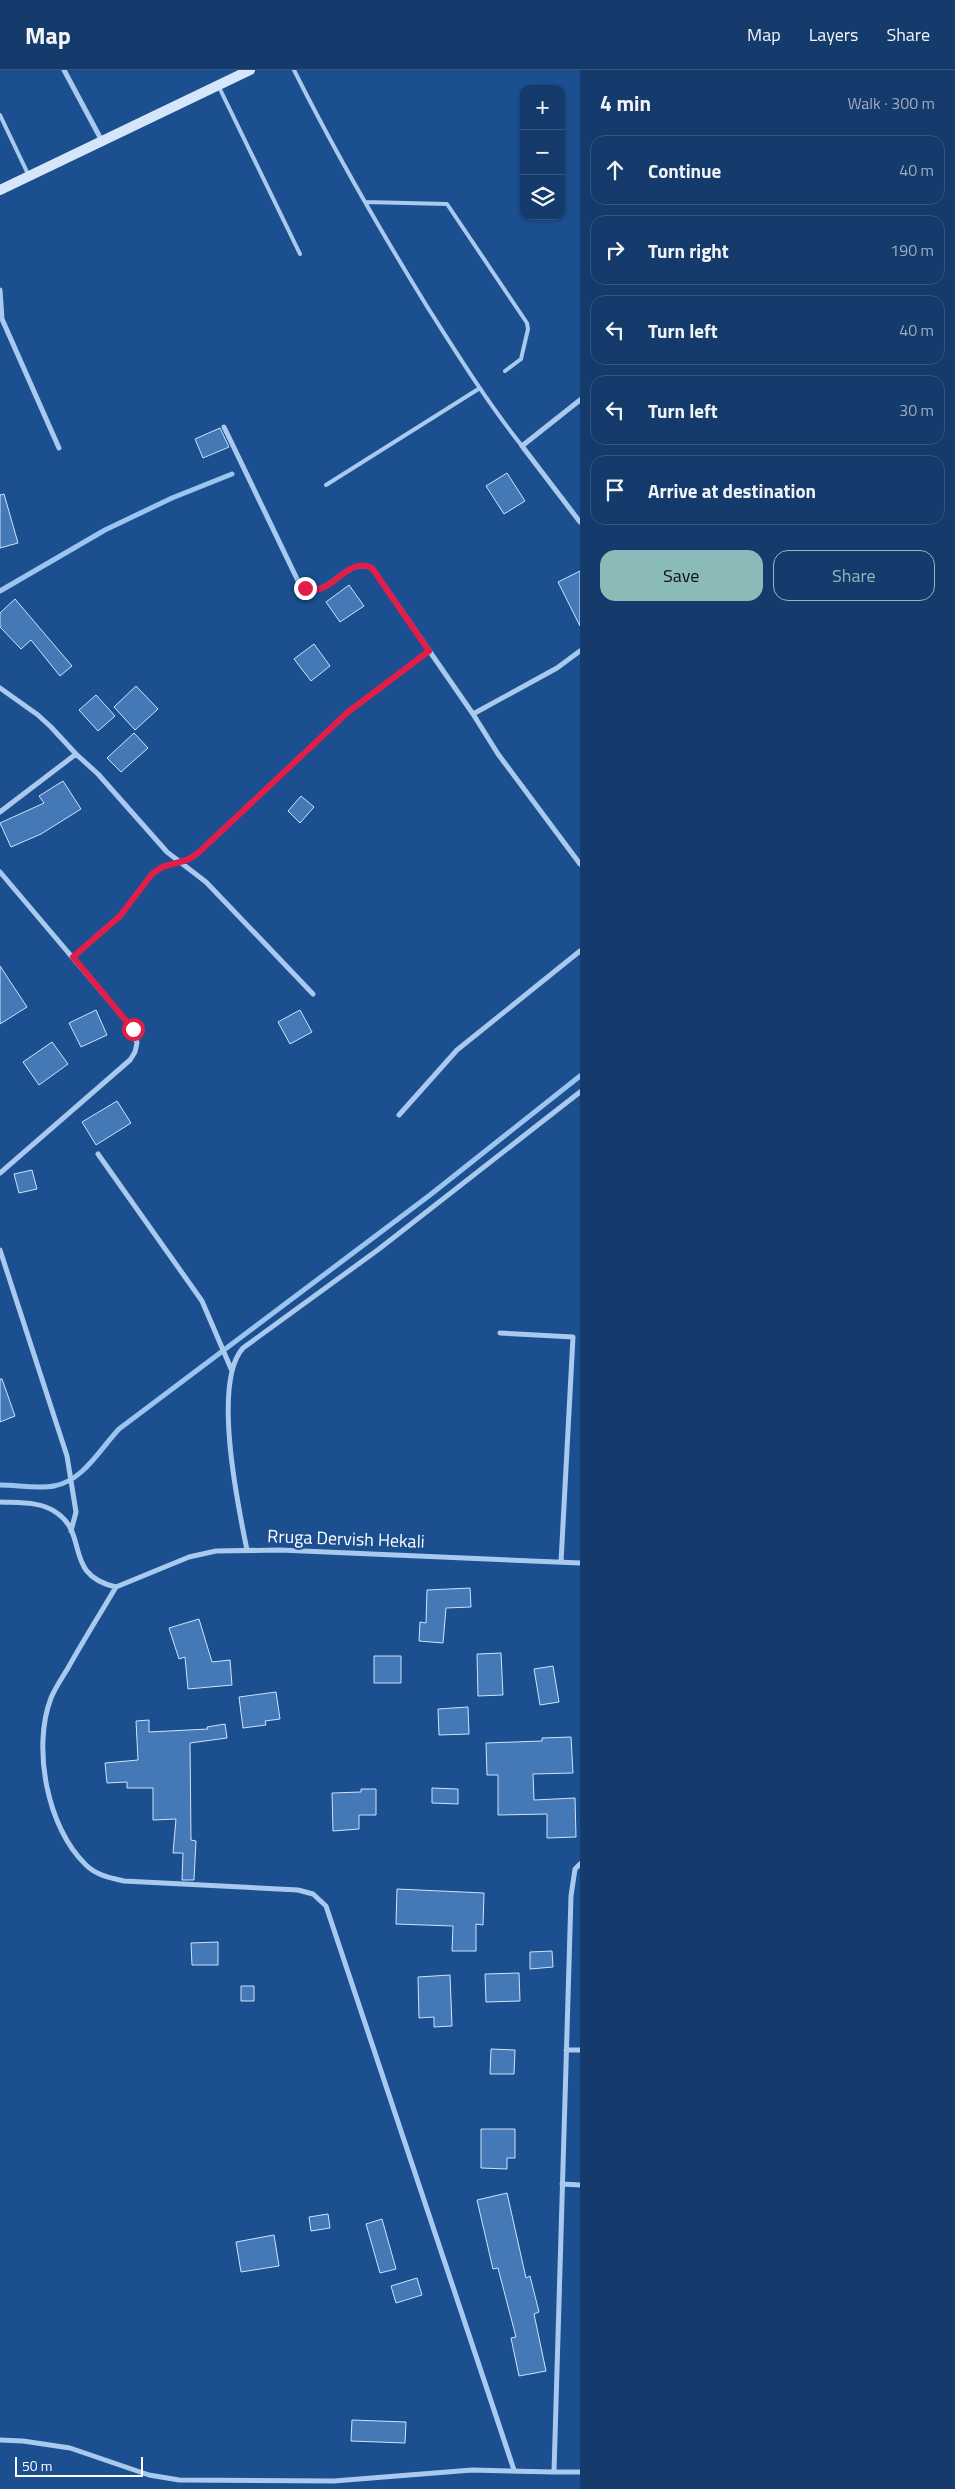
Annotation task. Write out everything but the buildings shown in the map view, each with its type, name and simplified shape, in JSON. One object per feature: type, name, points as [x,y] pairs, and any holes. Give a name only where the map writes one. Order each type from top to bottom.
[{"type":"main road","points":[[0,190],[250,70]]},
{"type":"street","points":[[64,70],[102,141]]},
{"type":"street","points":[[0,290],[2,319],[59,448]]},
{"type":"street","points":[[580,400],[522,446],[580,522]]},
{"type":"street","points":[[224,427],[299,583],[305,588],[317,590],[325,588],[349,569],[366,565],[372,568],[473,714],[498,754],[580,864]]},
{"type":"street","points":[[73,957],[120,916],[152,874],[162,867],[179,863],[197,854],[348,712],[429,651]]},
{"type":"street","points":[[473,714],[557,668],[580,651]]},
{"type":"street","points":[[0,688],[38,715],[98,774],[167,852],[206,882],[313,994]]},
{"type":"street","points":[[0,812],[76,754]]},
{"type":"street","points":[[0,872],[133,1029],[137,1043],[135,1052],[130,1060],[0,1173]]},
{"type":"street","points":[[399,1116],[457,1050],[580,951]]},
{"type":"street","points":[[247,1550],[237,1500],[229,1424],[232,1371],[236,1356],[243,1348],[379,1249],[580,1092]]},
{"type":"street","points":[[98,1154],[202,1301],[232,1371]]},
{"type":"street","points":[[0,1250],[67,1456],[76,1512],[71,1531]]},
{"type":"street","points":[[500,1333],[573,1337],[561,1562]]},
{"type":"street","points":[[0,1502],[30,1503],[57,1513],[71,1531],[82,1564],[89,1576],[100,1583],[116,1587],[51,1698],[44,1727],[44,1746],[46,1792],[56,1821],[74,1851],[86,1866],[104,1877],[124,1881],[298,1890],[313,1894],[326,1906],[514,2470]]},
{"type":"street","name":"Rruga Dervish Hekali","points":[[116,1587],[188,1557],[216,1551],[247,1550],[580,1563]]},
{"type":"street","points":[[554,2472],[570,1896],[575,1870],[580,1864]]},
{"type":"street","points":[[566,2050],[580,2050]]},
{"type":"street","points":[[562,2184],[580,2185]]},
{"type":"street","points":[[0,2440],[23,2440],[70,2448],[149,2475],[179,2480],[334,2481],[386,2478],[434,2471],[524,2470],[580,2472]]},
{"type":"lane","points":[[294,70],[365,202],[480,388],[522,446]]},
{"type":"lane","points":[[218,85],[300,254]]},
{"type":"lane","points":[[0,116],[29,176]]},
{"type":"lane","points":[[365,202],[447,204],[527,323],[528,329],[521,359],[505,370]]},
{"type":"lane","points":[[326,485],[480,388]]},
{"type":"waterway","points":[[0,591],[105,530],[172,498],[232,474]]},
{"type":"waterway","points":[[0,1485],[47,1487],[64,1483],[74,1478],[90,1463],[119,1429],[430,1195],[580,1076]]},
{"type":"route","points":[[133,1029],[73,957],[120,916],[152,874],[162,867],[179,863],[197,854],[348,712],[429,651],[372,568],[366,565],[358,566],[349,569],[325,588],[317,590],[305,588]]}]
